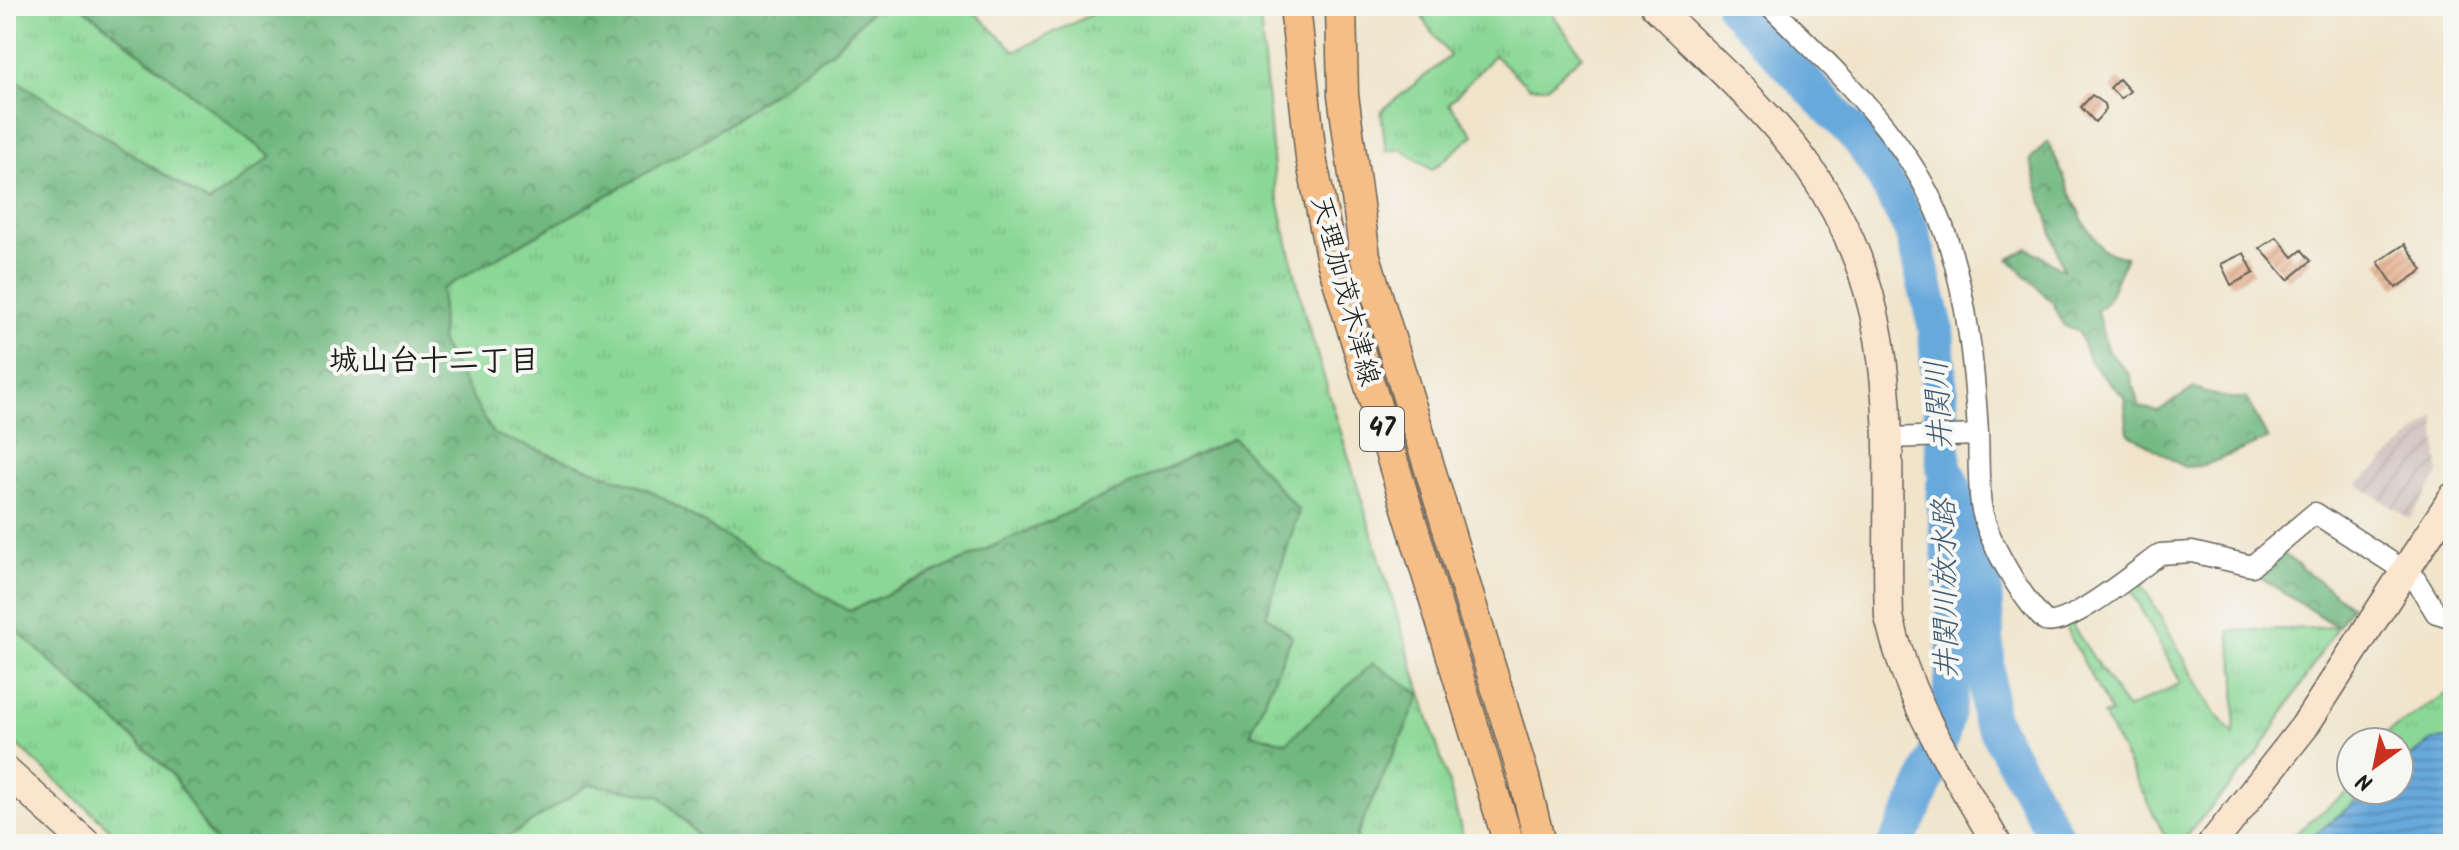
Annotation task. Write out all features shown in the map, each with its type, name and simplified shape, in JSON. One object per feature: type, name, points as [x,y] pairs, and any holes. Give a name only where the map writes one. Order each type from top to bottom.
[{"type":"main road","name":"天理加茂木津線","points":[[1295,6],[1311,158],[1332,261],[1509,844]]},
{"type":"main road","name":"天理加茂木津線","points":[[1341,6],[1343,95],[1365,256],[1524,778],[1540,844]]},
{"type":"street","points":[[1655,6],[1807,165],[1839,217],[1864,273],[1903,438],[1887,568],[1889,617],[1895,644],[1929,731],[1997,844]]},
{"type":"street","points":[[1770,6],[1878,117],[1926,188],[1948,240],[1962,290],[1972,347],[1981,507],[2006,565],[2041,617],[2051,623],[2075,614],[2160,554],[2192,552],[2252,566],[2315,513],[2414,577],[2436,613],[2453,618]]},
{"type":"street","points":[[1903,438],[1975,435]]},
{"type":"street","points":[[2212,844],[2304,727],[2453,497]]},
{"type":"street","points":[[6,771],[87,844]]},
{"type":"shaded area","points":[[2435,416],[2439,474],[2410,519],[2358,484]]},
{"type":"green space","points":[[6,6],[81,6],[271,157],[209,203],[6,74]]},
{"type":"green space","points":[[81,6],[876,6],[833,50],[704,140],[442,289],[441,343],[493,434],[649,490],[849,611],[1234,438],[1299,511],[1266,615],[1292,636],[1250,734],[1287,742],[1373,663],[1421,694],[1356,836],[1361,844],[707,844],[660,796],[590,784],[497,844],[216,844],[171,773],[6,620],[6,74],[209,203],[271,157]]},
{"type":"green space","points":[[876,6],[968,6],[1015,51],[1109,6],[1259,6],[1276,191],[1304,312],[1449,784],[1465,844],[1361,844],[1356,837],[1420,694],[1287,742],[1250,734],[1292,637],[1266,615],[1299,511],[1234,438],[849,611],[649,490],[493,435],[441,343],[442,289],[704,140],[833,50]]},
{"type":"green space","points":[[1417,6],[1556,6],[1551,12],[1582,55],[1547,87],[1529,87],[1494,55],[1449,104],[1474,135],[1432,170],[1401,149],[1386,152],[1381,111],[1450,56],[1427,26]]},
{"type":"green space","points":[[2048,141],[2083,221],[2103,250],[2126,257],[2107,302],[2097,311],[2107,350],[2130,375],[2139,407],[2158,411],[2194,388],[2224,398],[2246,398],[2268,439],[2203,466],[2184,467],[2128,433],[2124,397],[2090,362],[2078,330],[2064,326],[2053,303],[2009,259],[2028,248],[2063,270],[2030,160]]},
{"type":"green space","points":[[2281,552],[2351,606],[2337,627],[2255,574]]},
{"type":"green space","points":[[2137,575],[2211,707],[2234,735],[2236,674],[2229,631],[2337,627],[2257,755],[2179,844],[2169,844],[2103,715],[2111,713],[2064,625],[2070,622],[2127,709],[2181,683],[2127,583]]},
{"type":"green space","points":[[6,620],[171,773],[216,844],[127,844],[6,735]]},
{"type":"green space","points":[[2444,695],[2453,697],[2453,739],[2432,740],[2415,754],[2415,726],[2397,726]]},
{"type":"green space","points":[[590,784],[660,796],[707,844],[497,844]]},
{"type":"green space","points":[[2335,802],[2335,806],[2350,806],[2304,844],[2282,844]]},
{"type":"water","points":[[2453,739],[2453,844],[2304,844],[2350,806],[2415,806],[2415,754],[2432,740]]},
{"type":"building","points":[[2119,79],[2130,91],[2121,99],[2110,88]]},
{"type":"building","points":[[2092,95],[2105,104],[2106,110],[2095,122],[2081,107]]},
{"type":"building","points":[[2277,237],[2293,257],[2302,250],[2311,261],[2288,280],[2260,248]]},
{"type":"building","points":[[2405,244],[2423,270],[2396,288],[2378,262]]},
{"type":"building","points":[[2244,253],[2254,273],[2231,285],[2221,264]]},
{"type":"waterway","name":"井関川","points":[[1733,6],[1860,140],[1880,170],[1912,231],[1936,328],[1944,467],[1983,557],[1989,717],[2060,844]]},
{"type":"waterway","name":"井関川放水路","points":[[1895,844],[1932,766],[1952,685],[1955,627],[1944,485]]},
{"type":"district","name":"城山台十二丁目","points":[[434,362]]}]
